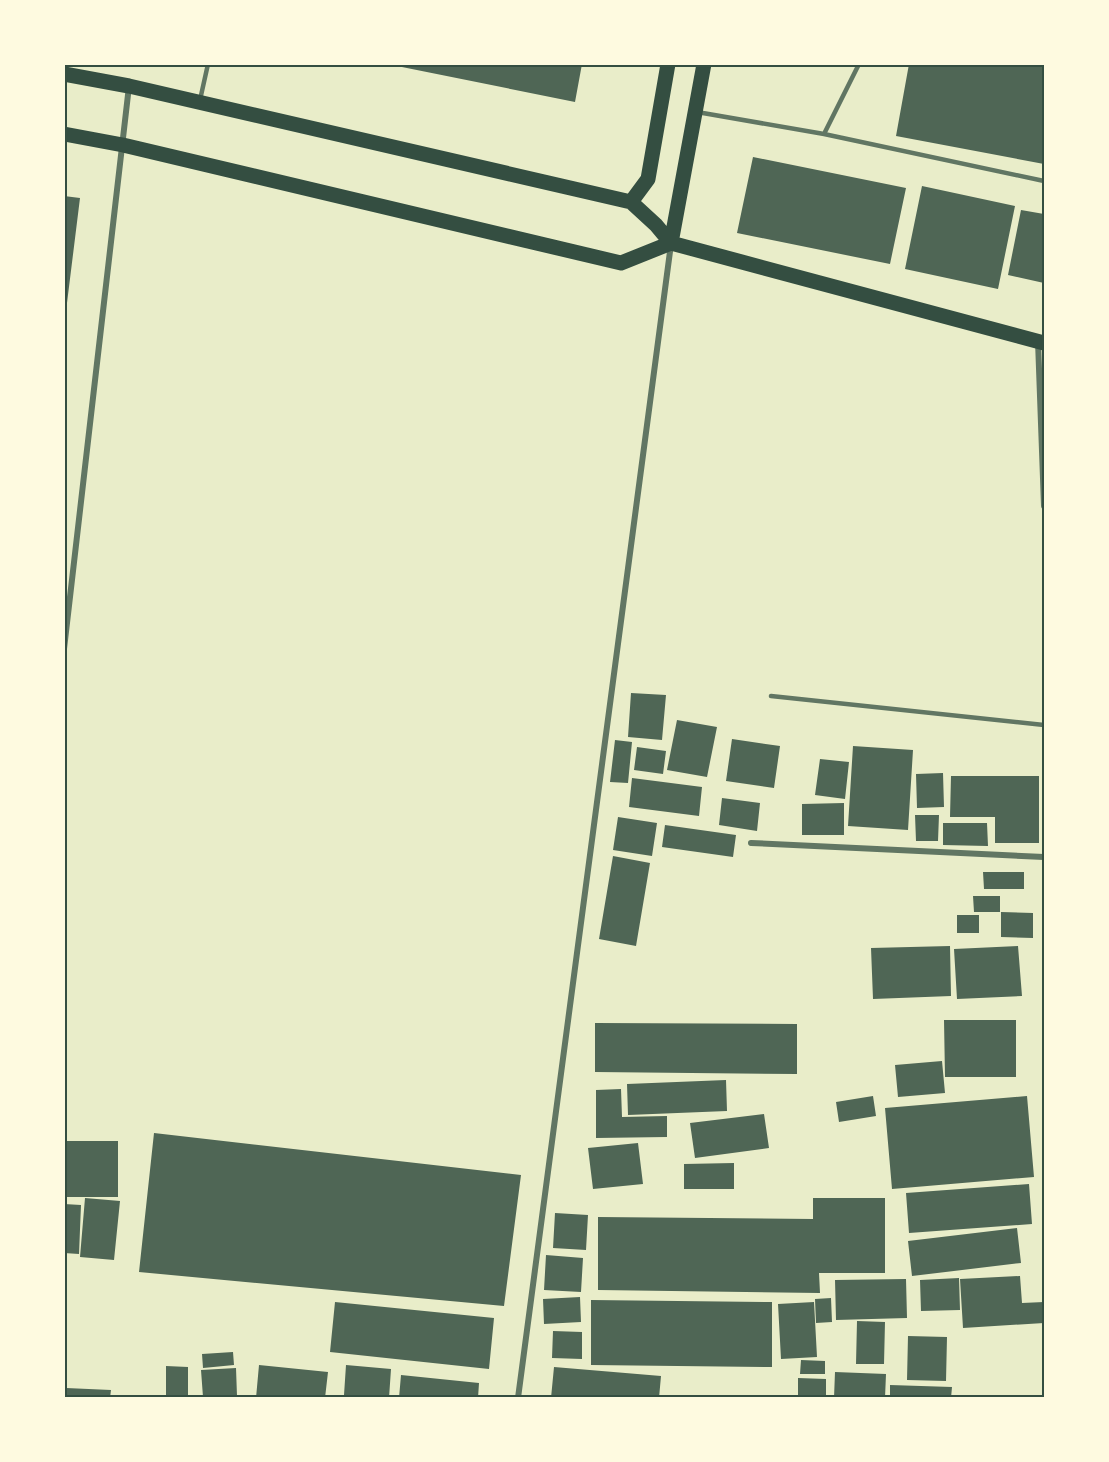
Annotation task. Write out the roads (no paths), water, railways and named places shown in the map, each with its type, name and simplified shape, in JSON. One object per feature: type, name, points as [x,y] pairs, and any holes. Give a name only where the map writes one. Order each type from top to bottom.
[{"type":"main road","points":[[631,202],[648,179],[668,64]]},
{"type":"main road","points":[[671,243],[704,64]]},
{"type":"main road","points":[[64,74],[129,86],[631,202],[656,225],[671,243],[1041,342]]},
{"type":"main road","points":[[64,134],[123,145],[621,263],[671,243]]},
{"type":"street","points":[[64,649],[129,86]]},
{"type":"street","points":[[518,1398],[671,243]]},
{"type":"street","points":[[1041,342],[1044,506]]},
{"type":"street","points":[[751,843],[1044,857]]},
{"type":"lane","points":[[199,103],[208,64]]},
{"type":"lane","points":[[824,134],[859,64]]},
{"type":"lane","points":[[694,111],[824,134],[1044,181]]},
{"type":"lane","points":[[771,696],[1044,725]]}]
